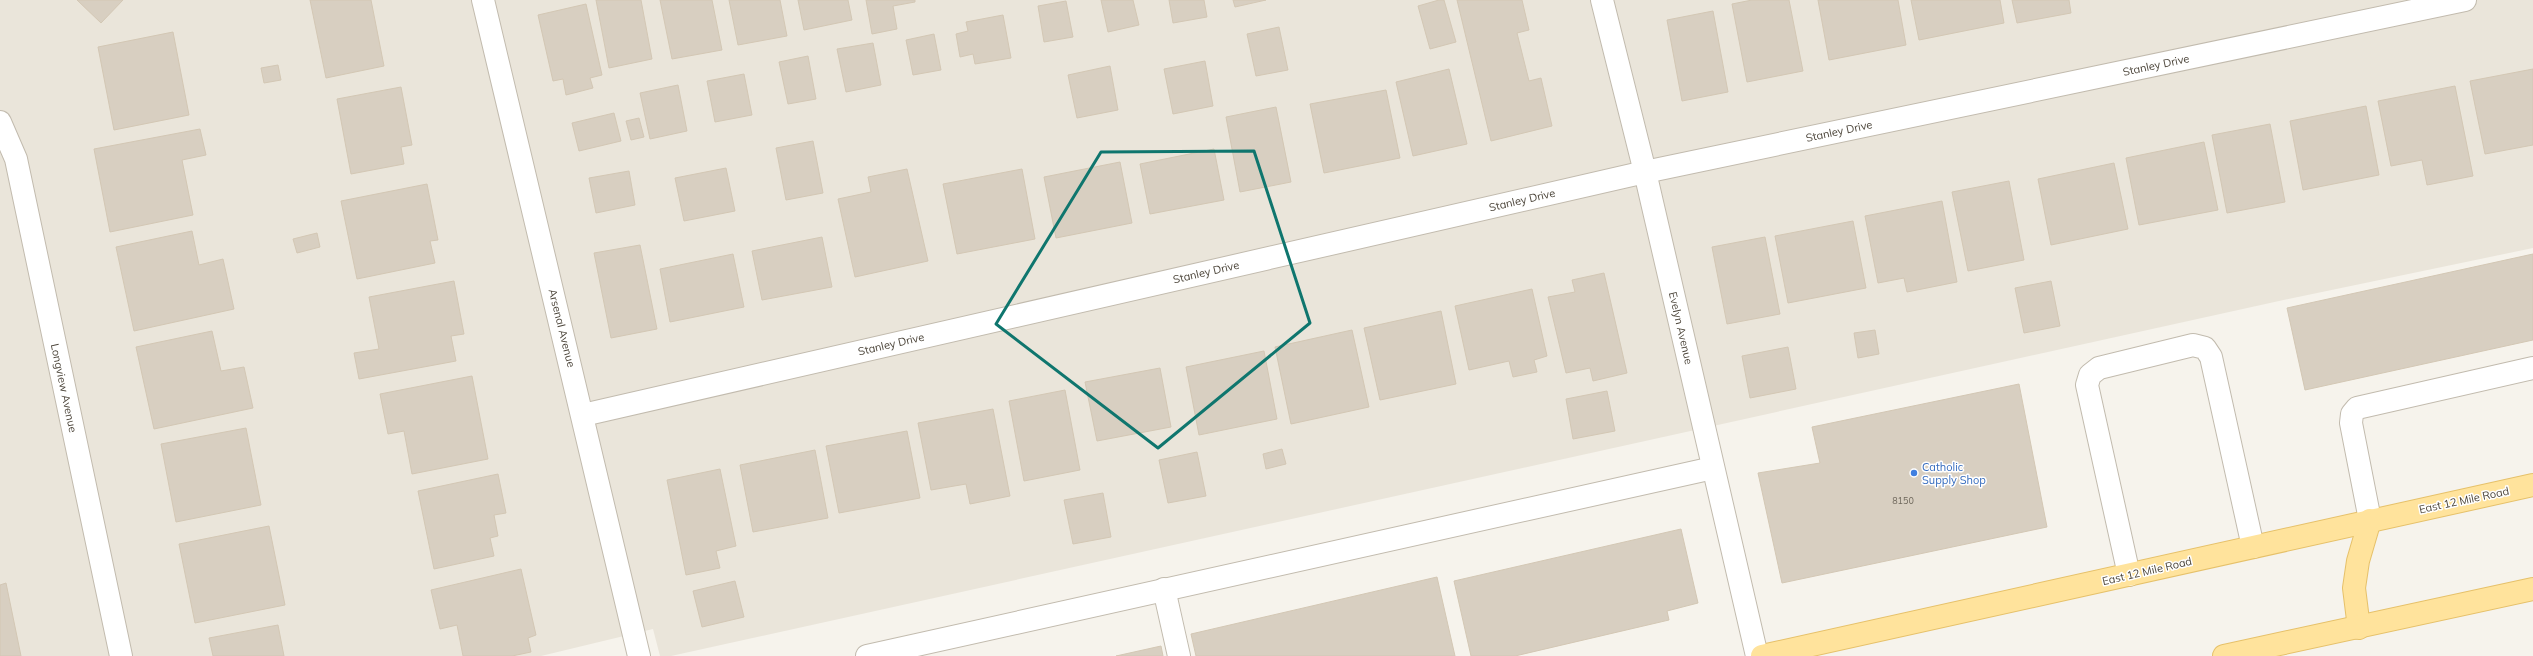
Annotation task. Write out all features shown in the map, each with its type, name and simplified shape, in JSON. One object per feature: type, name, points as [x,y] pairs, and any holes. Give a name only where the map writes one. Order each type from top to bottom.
[{"type":"main road","name":"East 12 Mile Road","points":[[1762,656],[2533,485]]},
{"type":"main road","points":[[2359,628],[2354,588],[2358,561],[2370,520]]},
{"type":"main road","points":[[2224,656],[2359,628],[2533,589]]},
{"type":"street","name":"Arsenal Avenue","points":[[483,0],[583,415],[639,656]]},
{"type":"street","name":"Evelyn Avenue","points":[[1602,0],[1645,172],[1757,656]]},
{"type":"street","name":"Stanley Drive","points":[[583,415],[1645,172],[2465,0]]},
{"type":"street","name":"Longview Avenue","points":[[0,122],[16,159],[121,656]]},
{"type":"street","points":[[2129,575],[2087,385],[2090,375],[2099,368],[2194,345],[2205,348],[2211,358],[2253,547]]},
{"type":"street","points":[[2370,520],[2351,423],[2352,414],[2357,408],[2533,368]]},
{"type":"street","points":[[867,656],[1713,468]]},
{"type":"street","points":[[1164,589],[1179,656]]},
{"type":"highlighted area","points":[[1254,151],[1310,323],[1158,448],[996,324],[1101,152]]},
{"type":"shaded area","points":[[0,0],[2533,0],[2533,248],[2279,301],[671,656],[660,656],[653,629],[541,656],[0,656]]},
{"type":"building","points":[[77,0],[123,0],[101,23]]},
{"type":"building","points":[[310,0],[371,0],[384,66],[326,78]]},
{"type":"building","points":[[596,0],[641,0],[652,59],[609,68]]},
{"type":"building","points":[[660,0],[712,0],[722,50],[672,59]]},
{"type":"building","points":[[729,0],[780,0],[787,36],[738,45]]},
{"type":"building","points":[[798,0],[848,0],[852,20],[804,30]]},
{"type":"building","points":[[866,0],[915,0],[915,2],[893,6],[897,29],[872,34]]},
{"type":"building","points":[[1101,0],[1133,0],[1139,25],[1108,32]]},
{"type":"building","points":[[1169,0],[1204,0],[1207,17],[1173,23]]},
{"type":"building","points":[[1233,0],[1266,0],[1235,7]]},
{"type":"building","points":[[1444,0],[1456,42],[1430,49],[1418,6]]},
{"type":"building","points":[[1457,0],[1522,0],[1529,30],[1517,33],[1529,81],[1541,78],[1552,126],[1491,141]]},
{"type":"building","points":[[1752,0],[1789,0],[1803,71],[1747,82],[1732,4]]},
{"type":"building","points":[[1818,0],[1898,0],[1906,45],[1829,60]]},
{"type":"building","points":[[1911,0],[2000,0],[2004,23],[1919,40]]},
{"type":"building","points":[[2012,0],[2069,0],[2071,13],[2017,23]]},
{"type":"building","points":[[1066,1],[1073,37],[1044,42],[1038,6]]},
{"type":"building","points":[[586,4],[602,75],[590,78],[593,88],[566,95],[563,79],[553,81],[538,15]]},
{"type":"building","points":[[1713,11],[1728,92],[1682,101],[1667,20]]},
{"type":"building","points":[[1003,15],[1011,58],[975,64],[973,54],[960,57],[956,34],[968,31],[966,22]]},
{"type":"building","points":[[1279,27],[1288,70],[1256,76],[1247,34]]},
{"type":"building","points":[[173,32],[189,115],[114,130],[98,47]]},
{"type":"building","points":[[934,34],[941,70],[913,75],[906,40]]},
{"type":"building","points":[[873,43],[881,85],[846,92],[837,49]]},
{"type":"building","points":[[808,56],[816,99],[788,104],[779,62]]},
{"type":"building","points":[[1205,61],[1213,106],[1173,114],[1164,69]]},
{"type":"building","points":[[278,65],[281,80],[264,83],[261,68]]},
{"type":"building","points":[[1110,66],[1118,110],[1077,118],[1068,75]]},
{"type":"building","points":[[1449,69],[1467,144],[1413,156],[1396,82]]},
{"type":"building","points":[[2533,69],[2533,145],[2485,154],[2470,81]]},
{"type":"building","points":[[744,74],[752,115],[715,122],[707,81]]},
{"type":"building","points":[[678,85],[687,131],[650,139],[640,93]]},
{"type":"building","points":[[2455,86],[2473,176],[2427,185],[2422,160],[2391,166],[2378,101]]},
{"type":"building","points":[[401,87],[412,145],[401,147],[404,164],[351,174],[337,99]]},
{"type":"building","points":[[1386,90],[1400,158],[1324,173],[1310,104]]},
{"type":"building","points":[[2366,106],[2379,175],[2303,190],[2290,121]]},
{"type":"building","points":[[1276,107],[1291,182],[1240,192],[1226,117]]},
{"type":"building","points":[[614,113],[621,141],[579,151],[572,123]]},
{"type":"building","points":[[639,118],[644,137],[631,140],[626,121]]},
{"type":"building","points":[[2270,124],[2285,202],[2227,213],[2212,135]]},
{"type":"building","points":[[200,129],[206,155],[182,160],[193,215],[110,232],[94,149]]},
{"type":"building","points":[[813,141],[823,193],[786,200],[776,148]]},
{"type":"building","points":[[2204,142],[2218,210],[2139,225],[2126,158]]},
{"type":"building","points":[[1214,149],[1224,200],[1150,214],[1140,164]]},
{"type":"building","points":[[1120,162],[1132,223],[1056,238],[1044,177]]},
{"type":"building","points":[[2114,163],[2128,229],[2051,245],[2038,179]]},
{"type":"building","points":[[726,168],[735,211],[684,221],[675,178]]},
{"type":"building","points":[[907,169],[928,261],[855,277],[838,199],[871,192],[868,177]]},
{"type":"building","points":[[1022,169],[1035,239],[957,254],[943,184]]},
{"type":"building","points":[[629,171],[635,205],[596,213],[589,178]]},
{"type":"building","points":[[2009,181],[2024,260],[1968,271],[1952,192]]},
{"type":"building","points":[[427,184],[438,240],[430,241],[435,263],[357,279],[341,201]]},
{"type":"building","points":[[1942,201],[1957,282],[1907,292],[1904,278],[1878,283],[1865,216]]},
{"type":"building","points":[[1853,221],[1866,288],[1788,303],[1775,236]]},
{"type":"building","points":[[192,231],[199,265],[223,259],[234,309],[134,331],[116,247]]},
{"type":"building","points":[[317,233],[320,247],[297,253],[293,239]]},
{"type":"building","points":[[822,237],[832,287],[762,300],[752,251]]},
{"type":"building","points":[[1765,237],[1780,314],[1727,324],[1712,247]]},
{"type":"building","points":[[640,245],[657,329],[611,338],[594,253]]},
{"type":"building","points":[[733,254],[744,307],[670,322],[660,269]]},
{"type":"building","points":[[2533,254],[2533,340],[2305,390],[2287,308]]},
{"type":"building","points":[[1604,273],[1627,373],[1593,381],[1590,368],[1566,373],[1548,297],[1575,292],[1572,280]]},
{"type":"building","points":[[454,281],[464,334],[451,336],[456,361],[359,379],[354,353],[379,349],[369,297]]},
{"type":"building","points":[[2051,281],[2060,326],[2024,333],[2015,288]]},
{"type":"building","points":[[1532,289],[1547,356],[1534,360],[1537,372],[1513,377],[1509,361],[1469,370],[1455,306]]},
{"type":"building","points":[[1441,311],[1456,384],[1380,400],[1364,328]]},
{"type":"building","points":[[1352,330],[1369,407],[1291,424],[1275,347]]},
{"type":"building","points":[[1875,330],[1879,354],[1858,358],[1854,333]]},
{"type":"building","points":[[212,331],[221,371],[244,367],[253,408],[154,429],[136,347]]},
{"type":"building","points":[[1788,347],[1796,389],[1750,398],[1742,356]]},
{"type":"building","points":[[1264,351],[1277,419],[1199,435],[1186,367]]},
{"type":"building","points":[[1160,368],[1171,427],[1097,441],[1085,382]]},
{"type":"building","points":[[472,376],[488,459],[412,474],[404,431],[388,434],[380,394]]},
{"type":"building","points":[[2019,384],[2047,527],[1782,583],[1758,473],[1820,463],[1812,427]]},
{"type":"building","points":[[1065,390],[1080,470],[1024,481],[1009,401]]},
{"type":"building","points":[[1607,391],[1615,431],[1573,439],[1566,399]]},
{"type":"building","points":[[993,409],[1010,496],[970,504],[966,484],[931,490],[918,423]]},
{"type":"building","points":[[246,428],[261,505],[176,522],[161,444]]},
{"type":"building","points":[[907,431],[920,498],[839,513],[826,446]]},
{"type":"building","points":[[1282,449],[1286,464],[1266,469],[1263,454]]},
{"type":"building","points":[[815,450],[828,518],[753,532],[740,465]]},
{"type":"building","points":[[1197,452],[1206,496],[1168,503],[1159,460]]},
{"type":"building","points":[[720,469],[736,546],[716,551],[720,568],[686,575],[667,480]]},
{"type":"building","points":[[498,474],[506,513],[494,515],[498,536],[490,538],[494,556],[434,569],[418,491]]},
{"type":"building","points":[[1103,493],[1111,537],[1073,544],[1064,500]]},
{"type":"building","points":[[269,526],[285,605],[195,623],[179,544]]},
{"type":"building","points":[[1681,529],[1698,603],[1667,611],[1669,620],[1515,656],[1471,656],[1454,581]]},
{"type":"building","points":[[521,569],[536,635],[528,638],[531,652],[512,656],[463,656],[457,625],[440,629],[431,590]]},
{"type":"building","points":[[1437,577],[1455,656],[1196,656],[1191,634]]},
{"type":"building","points":[[735,581],[744,617],[702,627],[693,591]]},
{"type":"building","points":[[6,583],[21,656],[0,656],[0,585]]},
{"type":"building","points":[[278,625],[284,656],[213,656],[209,638]]},
{"type":"building","points":[[1161,646],[1163,656],[1116,656]]},
{"type":"place","name":"Catholic Supply Shop","points":[[1914,473]]}]
